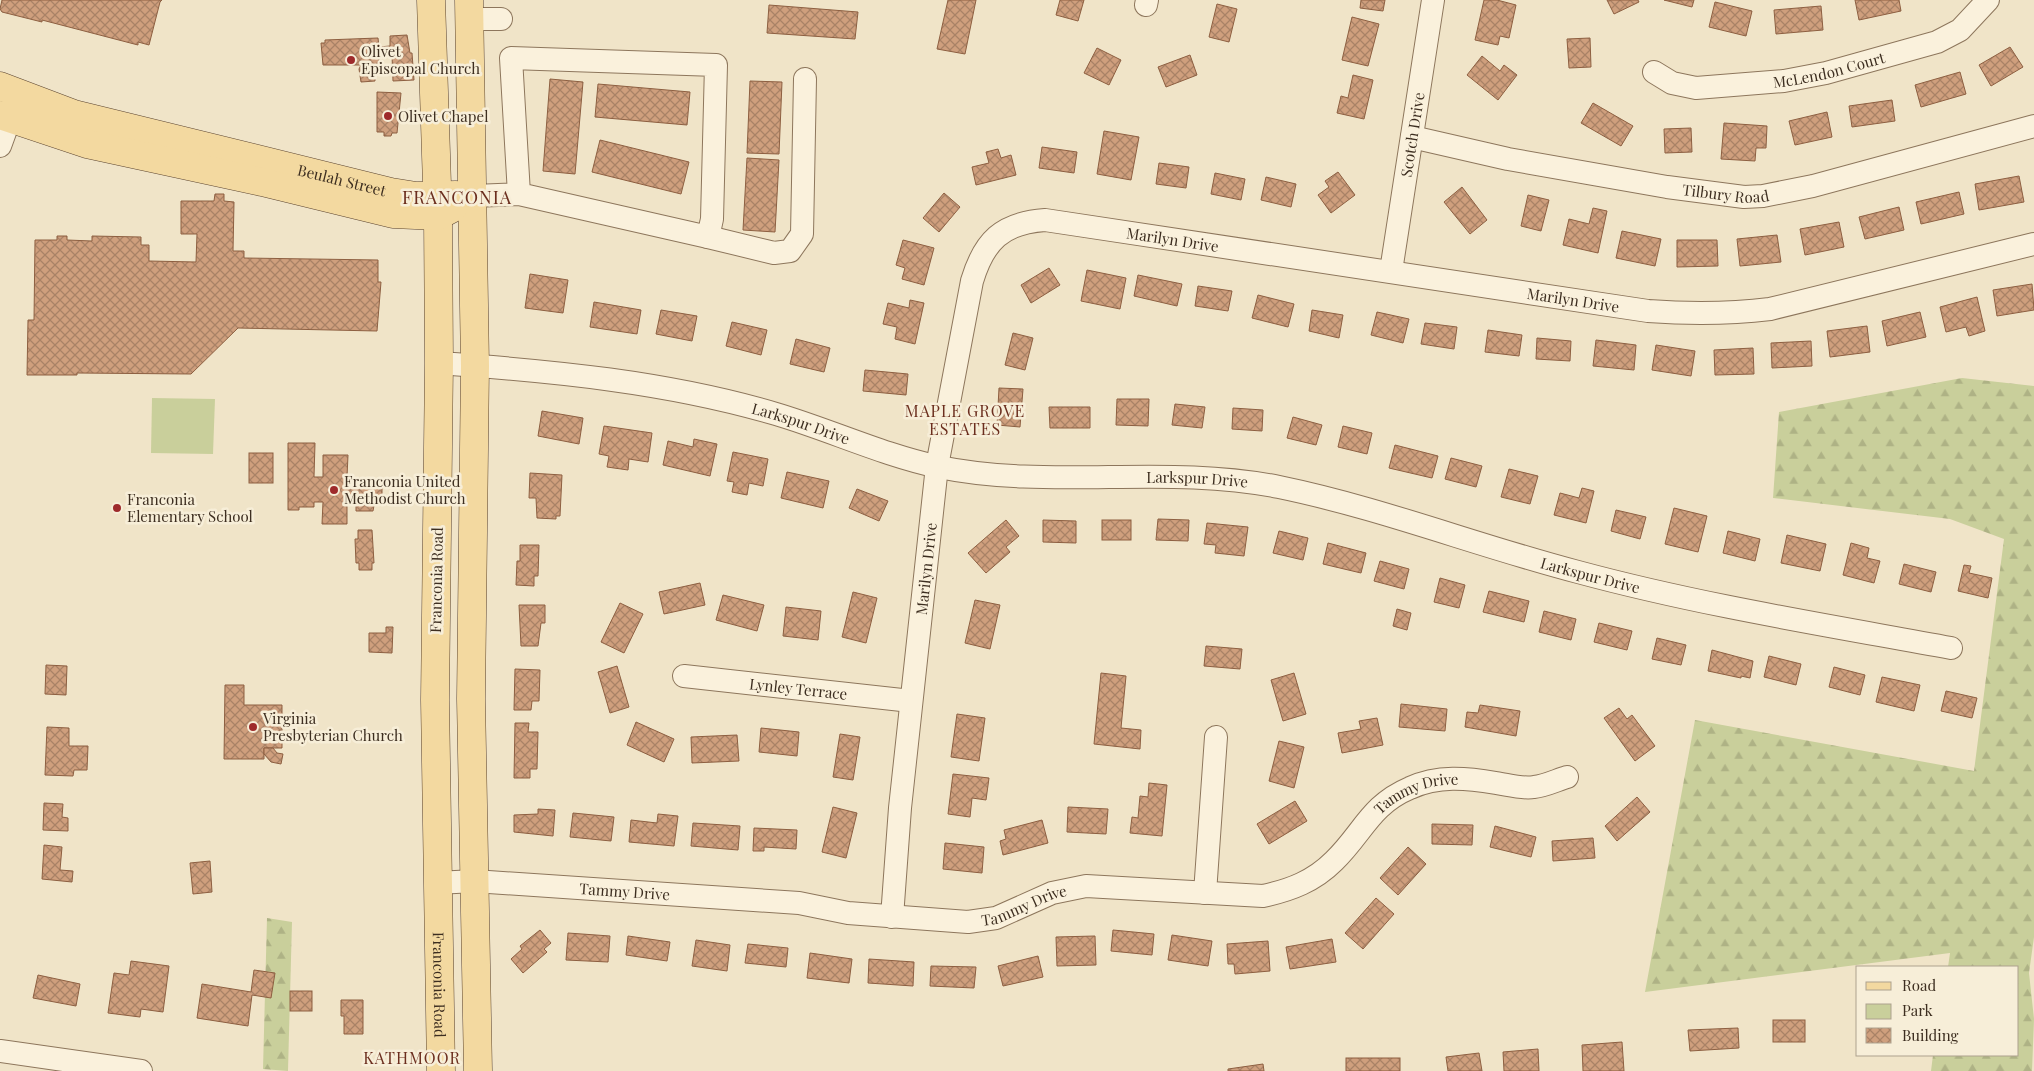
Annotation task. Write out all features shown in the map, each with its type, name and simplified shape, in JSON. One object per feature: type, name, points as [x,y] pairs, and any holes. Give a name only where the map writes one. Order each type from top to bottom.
[{"type":"main road","name":"Franconia Road","points":[[430,0],[437,205],[439,364],[435,700],[441,1071]]},
{"type":"main road","points":[[469,10],[474,196],[475,366],[471,699],[478,1071]]},
{"type":"main road","name":"Beulah Street","points":[[9,90],[74,114],[391,192],[416,196],[437,205]]},
{"type":"main road","name":"Beulah Street","points":[[5,117],[87,144],[262,182],[393,214],[474,196]]},
{"type":"street","name":"Scotch Drive","points":[[1391,271],[1433,0]]},
{"type":"street","name":"McLendon Court","points":[[1654,72],[1672,83],[1696,88],[1784,80],[1826,73],[1937,42],[1960,30],[1988,0]]},
{"type":"street","points":[[469,10],[501,19]]},
{"type":"street","points":[[518,194],[511,58],[716,65],[712,219],[708,237]]},
{"type":"street","points":[[474,196],[518,194],[774,253],[790,251],[802,234],[805,79]]},
{"type":"street","points":[[0,146],[9,90]]},
{"type":"street","name":"Tilbury Road","points":[[1412,137],[1508,160],[1667,187],[1744,197],[1763,196],[1813,186],[2034,126]]},
{"type":"street","name":"Marilyn Drive","points":[[892,917],[912,700],[937,466],[972,281],[979,259],[986,247],[998,235],[1010,227],[1028,221],[1045,220],[1648,311],[1692,314],[1734,314],[1809,301],[2034,244]]},
{"type":"street","name":"Larkspur Drive","points":[[439,364],[517,368],[707,396],[776,414],[937,466],[994,475],[1033,478],[1147,475],[1191,476],[1278,487],[1354,505],[1572,571],[1653,591],[1951,648]]},
{"type":"street","name":"Lynley Terrace","points":[[684,676],[912,700]]},
{"type":"street","points":[[1205,893],[1216,737]]},
{"type":"street","name":"Tammy Drive","points":[[437,882],[474,881],[799,903],[848,913],[968,922],[984,920],[1016,910],[1052,893],[1086,886],[1263,896],[1285,891],[1303,884],[1334,862],[1366,820],[1380,806],[1410,787],[1431,781],[1462,778],[1517,787],[1537,787],[1567,776]]},
{"type":"street","points":[[0,1051],[141,1071]]},
{"type":"green space","points":[[1962,378],[2034,386],[2034,937],[2029,973],[2034,1019],[2032,1071],[1931,1071],[1933,1056],[2019,1056],[2019,966],[1948,966],[1950,953],[1645,992],[1695,720],[1974,771],[2004,539],[1950,519],[1773,498],[1779,412]]},
{"type":"green space","points":[[152,398],[215,399],[213,454],[151,453]]},
{"type":"green space","points":[[267,918],[292,922],[288,1071],[263,1069]]},
{"type":"building","points":[[2,0],[162,0],[149,45],[138,42],[138,45],[42,20],[42,22],[2,12],[0,9]]},
{"type":"building","points":[[948,0],[976,0],[965,54],[937,49]]},
{"type":"building","points":[[1060,0],[1084,0],[1078,21],[1056,15]]},
{"type":"building","points":[[1361,0],[1385,0],[1383,11],[1360,8]]},
{"type":"building","points":[[1484,0],[1497,0],[1516,5],[1509,38],[1500,36],[1498,45],[1475,40]]},
{"type":"building","points":[[1607,0],[1638,0],[1639,2],[1614,14]]},
{"type":"building","points":[[1664,0],[1694,0],[1692,7]]},
{"type":"building","points":[[1855,0],[1899,0],[1901,11],[1859,20]]},
{"type":"building","points":[[1715,2],[1752,11],[1746,36],[1709,27]]},
{"type":"building","points":[[1217,4],[1237,9],[1229,42],[1209,37]]},
{"type":"building","points":[[769,5],[858,12],[855,39],[767,33]]},
{"type":"building","points":[[1821,6],[1823,30],[1776,34],[1774,10]]},
{"type":"building","points":[[1352,17],[1379,24],[1368,66],[1342,60]]},
{"type":"building","name":"Olivet Episcopal Church","points":[[407,35],[410,53],[412,53],[414,80],[393,81],[392,55],[379,56],[379,65],[374,65],[375,81],[361,82],[359,69],[361,65],[323,65],[321,43],[325,43],[325,40],[378,38],[379,47],[390,46],[390,36]]},
{"type":"building","points":[[1590,38],[1591,67],[1569,68],[1567,39]]},
{"type":"building","points":[[2010,47],[2023,67],[1991,86],[1979,65]]},
{"type":"building","points":[[1097,48],[1121,60],[1109,85],[1084,73]]},
{"type":"building","points":[[1190,55],[1197,75],[1166,87],[1158,67]]},
{"type":"building","points":[[1482,56],[1500,71],[1504,65],[1517,75],[1498,100],[1467,75]]},
{"type":"building","points":[[1960,72],[1966,94],[1921,107],[1915,85]]},
{"type":"building","points":[[1353,75],[1373,80],[1364,119],[1337,113],[1341,96],[1348,98]]},
{"type":"building","points":[[550,79],[583,82],[575,174],[543,171]]},
{"type":"building","points":[[750,81],[782,82],[779,154],[747,153]]},
{"type":"building","points":[[598,84],[690,92],[687,125],[595,117]]},
{"type":"building","name":"Olivet Chapel","points":[[377,92],[401,93],[397,133],[392,133],[391,136],[384,136],[384,132],[377,132]]},
{"type":"building","points":[[1892,100],[1895,121],[1852,127],[1849,106]]},
{"type":"building","points":[[1593,103],[1633,126],[1621,146],[1581,123]]},
{"type":"building","points":[[1827,112],[1832,137],[1795,145],[1789,121]]},
{"type":"building","points":[[1724,123],[1767,126],[1766,148],[1756,148],[1755,161],[1721,159]]},
{"type":"building","points":[[1691,128],[1692,152],[1665,153],[1664,129]]},
{"type":"building","points":[[1104,131],[1139,137],[1131,180],[1097,174]]},
{"type":"building","points":[[600,140],[689,162],[681,194],[592,172]]},
{"type":"building","points":[[1042,147],[1077,152],[1074,173],[1039,168]]},
{"type":"building","points":[[998,149],[1001,158],[1011,155],[1016,175],[976,185],[972,167],[989,163],[986,152]]},
{"type":"building","points":[[747,158],[779,160],[775,232],[743,230]]},
{"type":"building","points":[[1159,163],[1189,167],[1186,188],[1156,184]]},
{"type":"building","points":[[1338,172],[1355,195],[1331,213],[1318,195],[1329,187],[1325,181]]},
{"type":"building","points":[[1215,173],[1245,179],[1241,200],[1211,194]]},
{"type":"building","points":[[2019,176],[2024,202],[1979,210],[1975,184]]},
{"type":"building","points":[[1266,177],[1296,184],[1291,207],[1261,200]]},
{"type":"building","points":[[1462,187],[1487,220],[1470,234],[1444,202]]},
{"type":"building","points":[[1959,192],[1964,214],[1921,224],[1916,202]]},
{"type":"building","points":[[944,193],[960,207],[939,232],[923,218]]},
{"type":"building","points":[[215,194],[224,194],[224,201],[234,202],[233,251],[244,251],[244,258],[378,260],[378,282],[381,282],[377,331],[238,328],[191,374],[77,373],[77,375],[27,375],[28,320],[34,320],[35,240],[57,240],[57,236],[67,236],[67,240],[92,241],[92,236],[141,237],[141,245],[149,245],[149,261],[196,262],[197,234],[181,234],[181,201],[214,201]]},
{"type":"building","points":[[1528,195],[1549,200],[1541,231],[1521,226]]},
{"type":"building","points":[[1899,207],[1904,230],[1865,239],[1859,217]]},
{"type":"building","points":[[1593,208],[1607,211],[1598,253],[1563,245],[1569,219],[1589,224]]},
{"type":"building","points":[[1839,222],[1844,247],[1805,255],[1800,229]]},
{"type":"building","points":[[1622,231],[1661,239],[1655,266],[1616,258]]},
{"type":"building","points":[[1777,235],[1781,262],[1740,266],[1737,239]]},
{"type":"building","points":[[903,240],[934,248],[924,285],[902,279],[905,268],[896,265]]},
{"type":"building","points":[[1677,240],[1717,240],[1718,266],[1677,267]]},
{"type":"building","points":[[1049,268],[1060,285],[1031,303],[1021,285]]},
{"type":"building","points":[[1087,270],[1126,278],[1120,309],[1081,301]]},
{"type":"building","points":[[530,274],[568,280],[563,313],[525,308]]},
{"type":"building","points":[[1138,275],[1182,284],[1177,306],[1134,296]]},
{"type":"building","points":[[2032,284],[2034,310],[1997,316],[1993,290]]},
{"type":"building","points":[[1198,286],[1232,291],[1228,311],[1195,306]]},
{"type":"building","points":[[1258,295],[1294,304],[1288,327],[1252,318]]},
{"type":"building","points":[[1977,297],[1985,331],[1969,336],[1966,327],[1946,332],[1940,307]]},
{"type":"building","points":[[910,300],[924,303],[915,344],[895,339],[897,327],[883,324],[888,303],[909,308]]},
{"type":"building","points":[[594,302],[641,310],[637,334],[590,327]]},
{"type":"building","points":[[661,310],[697,316],[692,341],[656,334]]},
{"type":"building","points":[[1312,310],[1343,315],[1339,338],[1309,331]]},
{"type":"building","points":[[1377,312],[1409,319],[1403,343],[1371,335]]},
{"type":"building","points":[[1920,312],[1926,337],[1887,346],[1882,321]]},
{"type":"building","points":[[732,322],[767,330],[761,355],[726,346]]},
{"type":"building","points":[[1425,323],[1457,327],[1454,349],[1421,344]]},
{"type":"building","points":[[1867,326],[1870,352],[1830,357],[1827,331]]},
{"type":"building","points":[[1488,330],[1522,335],[1519,356],[1485,352]]},
{"type":"building","points":[[1013,333],[1033,338],[1025,370],[1005,365]]},
{"type":"building","points":[[1537,338],[1571,341],[1570,361],[1536,359]]},
{"type":"building","points":[[796,339],[830,348],[824,372],[790,364]]},
{"type":"building","points":[[1596,340],[1636,345],[1634,370],[1593,366]]},
{"type":"building","points":[[1811,341],[1812,366],[1772,368],[1771,343]]},
{"type":"building","points":[[1656,345],[1695,351],[1691,376],[1652,370]]},
{"type":"building","points":[[1753,348],[1754,374],[1715,375],[1714,350]]},
{"type":"building","points":[[865,370],[908,374],[906,395],[863,391]]},
{"type":"building","points":[[999,388],[1023,389],[1020,427],[997,425]]},
{"type":"building","points":[[1117,399],[1149,399],[1148,426],[1116,425]]},
{"type":"building","points":[[1175,404],[1205,407],[1202,428],[1172,425]]},
{"type":"building","points":[[1049,407],[1090,407],[1090,428],[1050,428]]},
{"type":"building","points":[[1233,408],[1263,410],[1262,431],[1232,429]]},
{"type":"building","points":[[542,411],[583,418],[579,444],[538,436]]},
{"type":"building","points":[[1293,417],[1322,425],[1316,445],[1287,438]]},
{"type":"building","points":[[604,426],[652,433],[648,462],[629,459],[628,470],[607,467],[609,456],[599,454]]},
{"type":"building","points":[[1343,426],[1372,433],[1367,454],[1338,447]]},
{"type":"building","points":[[694,439],[717,444],[710,476],[663,465],[668,441],[693,447]]},
{"type":"building","name":"Franconia United Methodist Church","points":[[288,443],[315,443],[314,477],[323,477],[323,455],[348,455],[347,477],[382,479],[382,500],[375,500],[373,511],[356,511],[356,503],[347,503],[347,524],[322,524],[323,502],[314,502],[314,507],[299,507],[299,510],[288,510]]},
{"type":"building","points":[[1395,445],[1438,456],[1432,478],[1389,468]]},
{"type":"building","points":[[733,452],[768,459],[763,486],[749,483],[747,495],[732,492],[734,482],[727,481]]},
{"type":"building","points":[[249,453],[273,453],[273,483],[249,483]]},
{"type":"building","points":[[1451,458],[1482,466],[1476,487],[1445,479]]},
{"type":"building","points":[[1509,469],[1538,476],[1530,504],[1501,497]]},
{"type":"building","points":[[787,472],[829,481],[823,508],[781,498]]},
{"type":"building","points":[[530,473],[562,475],[560,516],[556,516],[556,519],[537,518],[536,498],[529,498]]},
{"type":"building","points":[[1582,488],[1594,491],[1586,523],[1554,515],[1560,493],[1579,498]]},
{"type":"building","points":[[857,489],[888,501],[879,521],[849,508]]},
{"type":"building","points":[[1674,508],[1707,516],[1698,552],[1665,544]]},
{"type":"building","points":[[1616,510],[1646,517],[1640,539],[1611,531]]},
{"type":"building","points":[[1158,519],[1189,520],[1188,541],[1156,540]]},
{"type":"building","points":[[1006,520],[1019,536],[1006,547],[1010,552],[986,573],[968,553]]},
{"type":"building","points":[[1043,520],[1076,521],[1076,543],[1043,542]]},
{"type":"building","points":[[1102,520],[1131,520],[1131,540],[1102,540]]},
{"type":"building","points":[[1207,523],[1248,527],[1244,556],[1215,553],[1216,545],[1204,544]]},
{"type":"building","points":[[358,530],[372,530],[374,563],[372,563],[372,570],[359,570],[359,563],[356,563],[355,539],[358,539]]},
{"type":"building","points":[[1279,531],[1308,538],[1303,560],[1273,553]]},
{"type":"building","points":[[1728,531],[1760,539],[1755,561],[1723,553]]},
{"type":"building","points":[[1787,535],[1826,544],[1820,571],[1781,563]]},
{"type":"building","points":[[1328,543],[1366,553],[1361,573],[1323,564]]},
{"type":"building","points":[[1851,543],[1869,548],[1867,558],[1880,561],[1874,583],[1843,575]]},
{"type":"building","points":[[520,545],[539,545],[538,576],[534,576],[534,586],[516,585],[517,561],[520,561]]},
{"type":"building","points":[[1380,561],[1409,569],[1404,589],[1374,581]]},
{"type":"building","points":[[1904,564],[1936,572],[1931,592],[1899,584]]},
{"type":"building","points":[[1964,565],[1971,566],[1969,573],[1992,578],[1988,598],[1958,591]]},
{"type":"building","points":[[1440,578],[1465,585],[1459,608],[1434,602]]},
{"type":"building","points":[[700,583],[705,605],[664,614],[659,592]]},
{"type":"building","points":[[1489,591],[1529,601],[1524,622],[1483,612]]},
{"type":"building","points":[[853,592],[877,598],[866,643],[842,637]]},
{"type":"building","points":[[723,595],[764,605],[757,631],[716,620]]},
{"type":"building","points":[[975,600],[1000,605],[990,649],[965,643]]},
{"type":"building","points":[[620,603],[643,614],[624,653],[601,642]]},
{"type":"building","points":[[519,605],[545,605],[545,623],[541,623],[538,646],[521,646]]},
{"type":"building","points":[[786,607],[821,611],[818,640],[783,636]]},
{"type":"building","points":[[1397,609],[1411,613],[1407,630],[1393,626]]},
{"type":"building","points":[[1544,611],[1576,619],[1571,640],[1539,632]]},
{"type":"building","points":[[1599,623],[1632,631],[1627,650],[1594,642]]},
{"type":"building","points":[[386,627],[393,627],[392,653],[369,652],[369,633],[386,633]]},
{"type":"building","points":[[1657,638],[1686,645],[1681,665],[1652,659]]},
{"type":"building","points":[[1206,646],[1242,649],[1240,669],[1204,666]]},
{"type":"building","points":[[1712,650],[1753,661],[1750,678],[1708,671]]},
{"type":"building","points":[[1769,656],[1801,664],[1796,685],[1764,677]]},
{"type":"building","points":[[46,665],[67,666],[66,695],[45,694]]},
{"type":"building","points":[[617,666],[629,707],[610,713],[598,672]]},
{"type":"building","points":[[1834,667],[1865,675],[1860,695],[1829,687]]},
{"type":"building","points":[[515,669],[540,670],[539,701],[532,701],[531,710],[514,710]]},
{"type":"building","points":[[1101,673],[1126,676],[1121,728],[1141,730],[1140,749],[1094,744]]},
{"type":"building","points":[[1294,673],[1306,714],[1283,721],[1271,680]]},
{"type":"building","points":[[1882,677],[1920,685],[1914,711],[1876,702]]},
{"type":"building","name":"Virginia Presbyterian Church","points":[[225,685],[244,685],[244,705],[282,705],[282,748],[264,748],[264,759],[224,759]]},
{"type":"building","points":[[1946,691],[1977,698],[1972,718],[1941,711]]},
{"type":"building","points":[[1401,704],[1447,709],[1445,731],[1399,727]]},
{"type":"building","points":[[1480,705],[1520,711],[1516,736],[1465,727],[1467,712],[1478,713]]},
{"type":"building","points":[[1619,708],[1627,719],[1632,715],[1655,746],[1635,761],[1604,718]]},
{"type":"building","points":[[957,714],[985,718],[979,761],[951,757]]},
{"type":"building","points":[[1377,718],[1383,745],[1342,753],[1338,733],[1361,729],[1359,721]]},
{"type":"building","points":[[636,722],[674,739],[664,762],[627,745]]},
{"type":"building","points":[[515,723],[529,723],[528,732],[538,732],[537,769],[530,769],[530,778],[514,778]]},
{"type":"building","points":[[47,727],[69,728],[69,746],[88,746],[87,770],[74,770],[73,776],[45,775]]},
{"type":"building","points":[[761,728],[799,732],[797,756],[759,752]]},
{"type":"building","points":[[840,734],[860,737],[853,780],[833,777]]},
{"type":"building","points":[[737,735],[739,761],[692,763],[691,737]]},
{"type":"building","points":[[1279,741],[1304,747],[1294,788],[1269,781]]},
{"type":"building","points":[[264,748],[273,748],[277,753],[283,754],[281,764],[271,762],[264,754]]},
{"type":"building","points":[[953,774],[989,778],[986,800],[972,798],[970,817],[948,814]]},
{"type":"building","points":[[1149,783],[1167,785],[1162,836],[1130,833],[1132,817],[1138,818],[1140,796],[1148,797]]},
{"type":"building","points":[[1637,797],[1650,812],[1617,841],[1605,826]]},
{"type":"building","points":[[1295,801],[1307,821],[1269,844],[1257,824]]},
{"type":"building","points":[[44,803],[63,804],[62,817],[68,818],[68,831],[43,830]]},
{"type":"building","points":[[833,807],[857,813],[846,858],[822,852]]},
{"type":"building","points":[[1068,807],[1108,809],[1106,834],[1067,832]]},
{"type":"building","points":[[538,809],[555,810],[553,836],[514,832],[514,815],[538,814]]},
{"type":"building","points":[[573,813],[614,817],[611,841],[570,837]]},
{"type":"building","points":[[658,814],[678,816],[674,846],[629,842],[631,820],[657,823]]},
{"type":"building","points":[[1042,820],[1048,843],[1003,855],[1000,841],[1006,839],[1004,830]]},
{"type":"building","points":[[693,823],[740,826],[738,850],[691,846]]},
{"type":"building","points":[[1432,824],[1473,825],[1472,845],[1432,844]]},
{"type":"building","points":[[1495,826],[1536,837],[1531,857],[1490,847]]},
{"type":"building","points":[[754,828],[797,830],[796,849],[764,847],[764,851],[753,851]]},
{"type":"building","points":[[1593,838],[1595,858],[1553,861],[1552,841]]},
{"type":"building","points":[[945,843],[984,847],[982,873],[943,869]]},
{"type":"building","points":[[44,845],[62,847],[60,870],[73,871],[72,882],[42,879]]},
{"type":"building","points":[[1408,847],[1426,864],[1398,895],[1380,878]]},
{"type":"building","points":[[210,861],[212,892],[193,894],[190,863]]},
{"type":"building","points":[[1376,898],[1394,914],[1363,949],[1345,933]]},
{"type":"building","points":[[540,930],[551,943],[544,949],[547,952],[523,973],[511,959],[522,949],[520,946]]},
{"type":"building","points":[[1113,930],[1154,934],[1152,955],[1111,951]]},
{"type":"building","points":[[568,933],[610,936],[608,962],[566,960]]},
{"type":"building","points":[[1172,935],[1212,941],[1208,966],[1168,960]]},
{"type":"building","points":[[628,936],[670,942],[667,961],[626,955]]},
{"type":"building","points":[[1095,936],[1096,965],[1057,966],[1056,937]]},
{"type":"building","points":[[1332,939],[1336,962],[1290,969],[1286,947]]},
{"type":"building","points":[[696,940],[730,945],[727,971],[692,966]]},
{"type":"building","points":[[1268,941],[1270,971],[1235,974],[1234,964],[1228,964],[1227,944]]},
{"type":"building","points":[[748,944],[788,948],[786,967],[745,963]]},
{"type":"building","points":[[810,953],[852,959],[849,983],[807,978]]},
{"type":"building","points":[[1038,956],[1043,977],[1003,986],[998,966]]},
{"type":"building","points":[[869,959],[914,962],[913,986],[868,983]]},
{"type":"building","points":[[131,961],[169,966],[163,1012],[141,1009],[140,1017],[108,1013],[114,973],[129,975]]},
{"type":"building","points":[[931,966],[976,967],[974,988],[930,986]]},
{"type":"building","points":[[254,970],[275,973],[271,998],[252,995],[248,1026],[197,1018],[202,984],[251,992]]},
{"type":"building","points":[[38,975],[80,984],[76,1006],[33,998]]},
{"type":"building","points":[[290,991],[312,991],[312,1011],[290,1011]]},
{"type":"building","points":[[341,1000],[363,1000],[363,1034],[344,1034],[344,1016],[341,1016]]},
{"type":"building","points":[[1773,1020],[1805,1020],[1805,1042],[1773,1042]]},
{"type":"building","points":[[1738,1028],[1739,1048],[1690,1051],[1688,1030]]},
{"type":"building","points":[[1622,1042],[1624,1071],[1583,1071],[1582,1045]]},
{"type":"building","points":[[1538,1049],[1539,1071],[1504,1071],[1503,1052]]},
{"type":"building","points":[[1479,1053],[1482,1071],[1448,1071],[1446,1057]]},
{"type":"building","points":[[1346,1058],[1400,1058],[1400,1071],[1346,1071]]},
{"type":"building","points":[[1263,1064],[1264,1071],[1228,1071],[1228,1069]]},
{"type":"place","name":"Olivet Episcopal Church","points":[[351,60]]},
{"type":"place","name":"Olivet Chapel","points":[[388,116]]},
{"type":"place","name":"Franconia United Methodist Church","points":[[334,490]]},
{"type":"place","name":"Franconia Elementary School","points":[[117,508]]},
{"type":"place","name":"Virginia Presbyterian Church","points":[[253,727]]},
{"type":"district","name":"FRANCONIA","points":[[457,197]]},
{"type":"district","name":"MAPLE GROVE ESTATES","points":[[965,419]]},
{"type":"district","name":"KATHMOOR","points":[[412,1057]]}]
